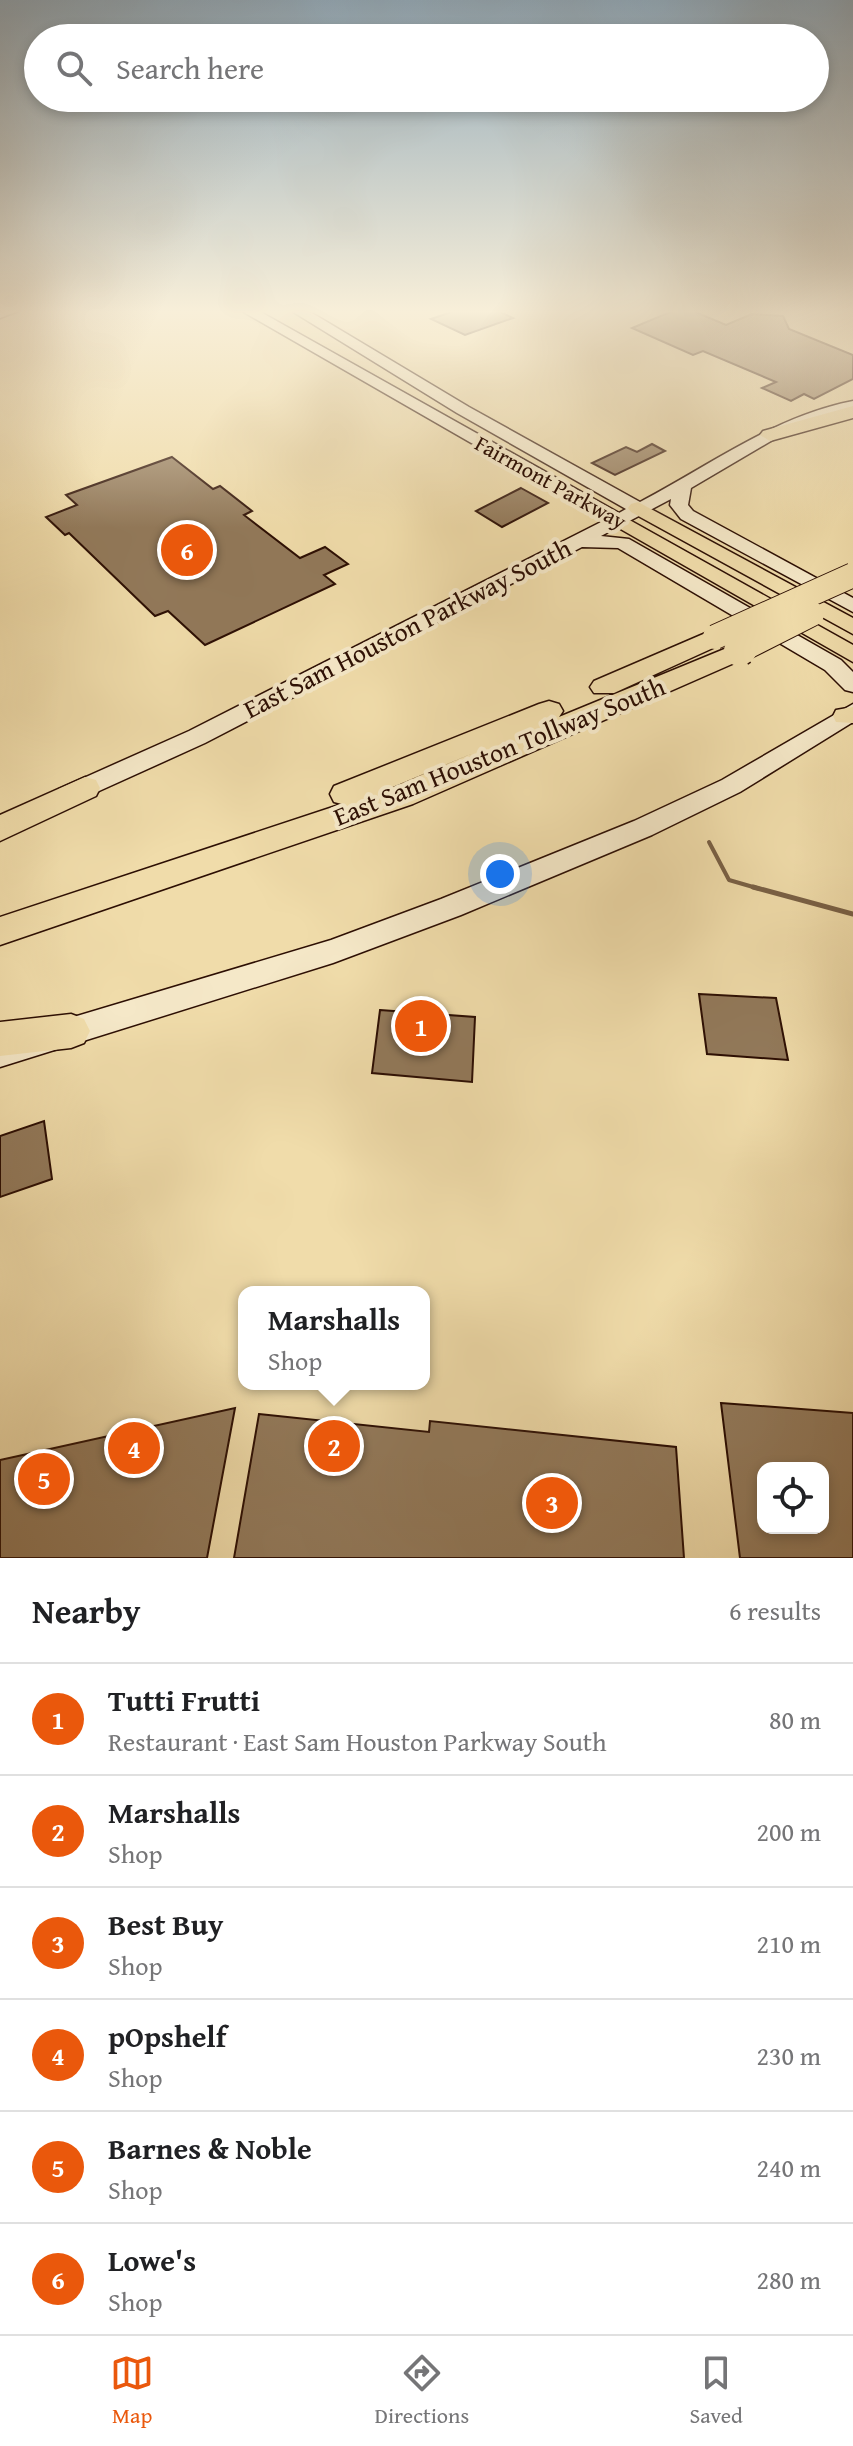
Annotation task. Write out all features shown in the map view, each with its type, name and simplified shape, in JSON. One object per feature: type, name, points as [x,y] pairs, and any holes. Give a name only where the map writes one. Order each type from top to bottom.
[{"type":"highway","points":[[770,435],[853,409]]},
{"type":"highway","name":"East Sam Houston Tollway South","points":[[0,931],[402,796],[727,644],[853,575]]},
{"type":"highway","name":"East Sam Houston Tollway South","points":[[0,911],[61,893],[380,782],[853,593]]},
{"type":"highway","points":[[0,829],[85,788]]},
{"type":"highway","points":[[0,1039],[71,1031]]},
{"type":"main road","name":"Fairmont Parkway","points":[[373,383],[853,655]]},
{"type":"main road","points":[[377,383],[399,388],[442,407],[463,410]]},
{"type":"main road","name":"Fairmont Parkway","points":[[418,383],[853,627]]},
{"type":"main road","points":[[441,420],[467,420],[525,445]]},
{"type":"main road","name":"East Sam Houston Parkway South","points":[[0,823],[85,788],[303,684],[683,486],[770,435]]},
{"type":"main road","points":[[683,486],[679,505],[687,515],[853,606]]},
{"type":"main road","points":[[578,541],[622,543],[833,665],[853,685]]},
{"type":"main road","points":[[0,1053],[333,951],[451,907],[643,828],[731,786],[851,712]]},
{"type":"building","points":[[774,383],[846,383],[814,399],[804,394],[791,401],[762,388]]},
{"type":"building","points":[[652,444],[665,451],[615,475],[592,463],[626,447],[637,452]]},
{"type":"building","points":[[172,457],[213,489],[220,486],[252,511],[244,515],[300,558],[325,547],[348,564],[324,575],[335,584],[205,645],[168,611],[155,616],[69,533],[65,535],[46,517],[77,505],[66,495]]},
{"type":"building","points":[[521,488],[548,503],[502,527],[476,511]]},
{"type":"building","points":[[699,994],[776,998],[788,1060],[707,1054]]},
{"type":"building","points":[[380,1010],[475,1017],[472,1082],[372,1073]]},
{"type":"building","points":[[44,1121],[52,1179],[0,1197],[0,1136]]},
{"type":"building","points":[[721,1403],[853,1413],[853,1558],[740,1558]]},
{"type":"building","points":[[235,1408],[207,1558],[0,1558],[0,1460]]},
{"type":"building","points":[[259,1414],[429,1432],[430,1421],[676,1447],[684,1558],[234,1558]]},
{"type":"waterway","points":[[709,842],[729,880],[755,887]]},
{"type":"waterway","points":[[755,887],[853,914]]},
{"type":"waterway","points":[[755,887],[760,889]]},
{"type":"place","name":"Lowe's","points":[[187,550]]},
{"type":"place","name":"Tutti Frutti","points":[[421,1026]]},
{"type":"place","name":"Marshalls","points":[[334,1446]]},
{"type":"place","name":"pOpshelf","points":[[134,1448]]},
{"type":"place","name":"Barnes & Noble","points":[[44,1479]]},
{"type":"place","name":"Best Buy","points":[[552,1503]]}]
